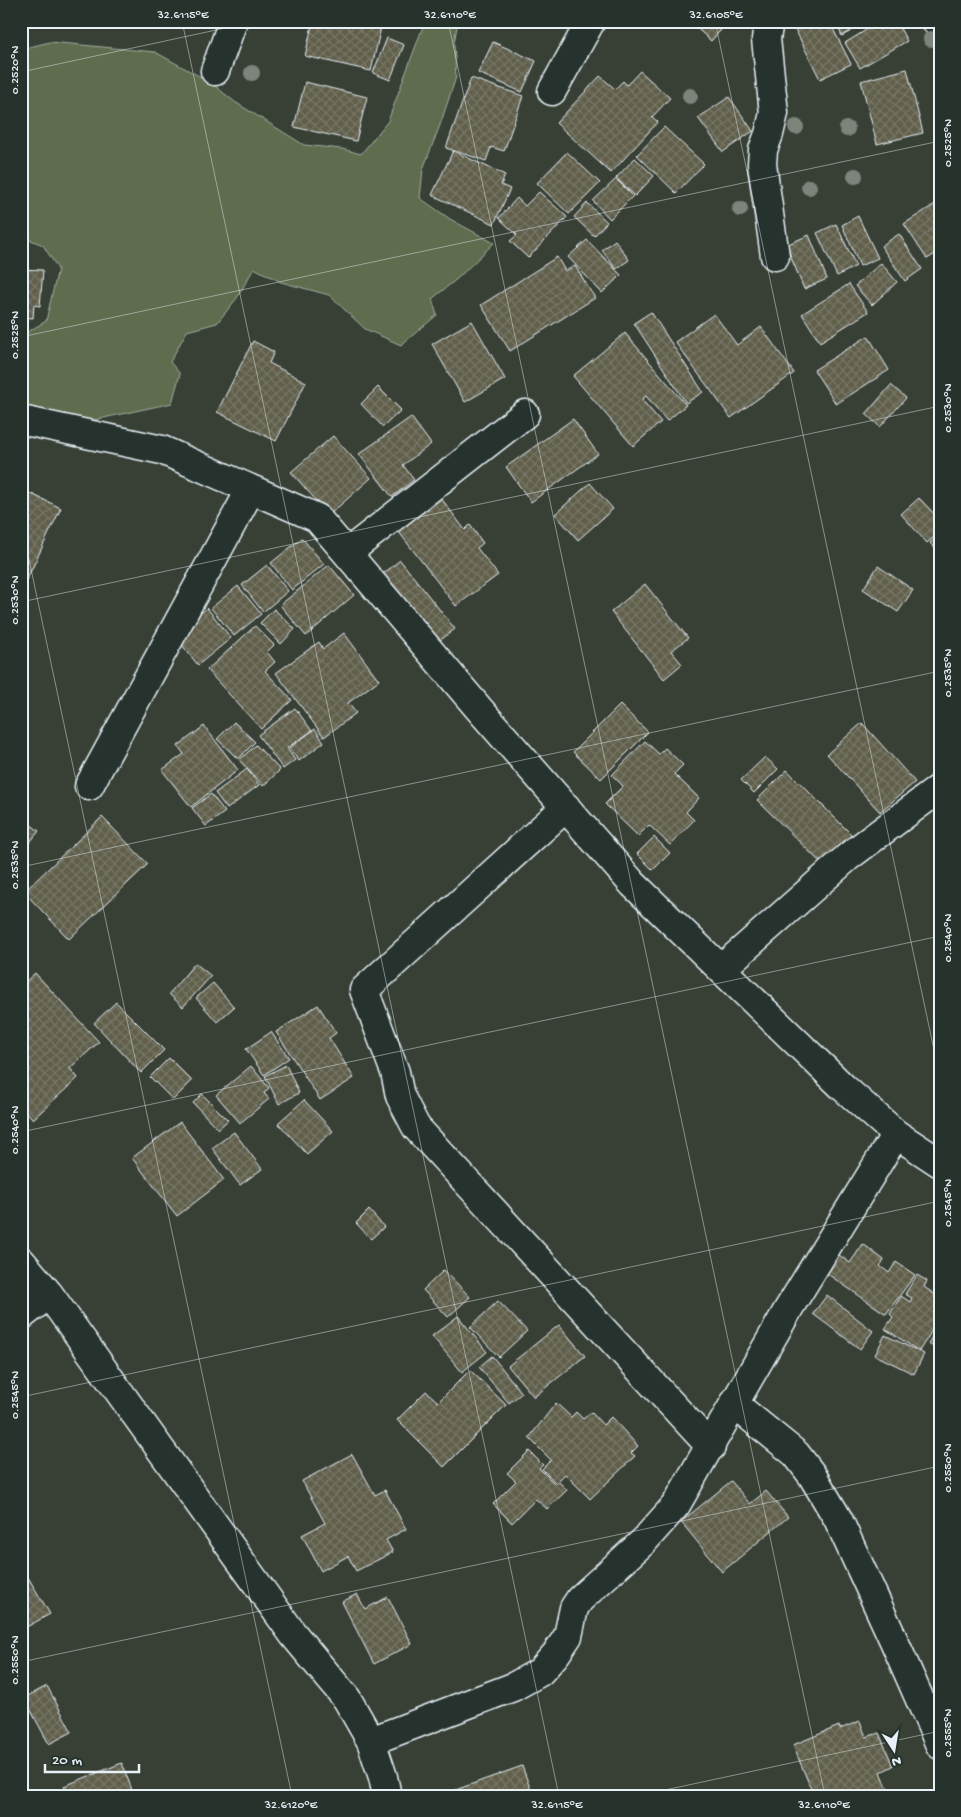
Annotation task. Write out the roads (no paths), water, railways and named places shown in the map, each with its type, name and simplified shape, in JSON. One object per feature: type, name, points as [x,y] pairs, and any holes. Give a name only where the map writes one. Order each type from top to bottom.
[{"type":"street","points":[[215,71],[233,21]]},
{"type":"street","points":[[552,91],[591,21]]},
{"type":"street","points":[[769,21],[766,39],[774,113],[770,134],[763,150],[762,164],[775,256]]},
{"type":"street","points":[[936,21],[940,26]]},
{"type":"street","points":[[347,553],[525,414]]},
{"type":"street","points":[[21,420],[162,450],[317,518],[480,710],[633,884],[844,1088],[896,1134],[940,1163]]},
{"type":"street","points":[[89,786],[251,489]]},
{"type":"street","points":[[721,969],[849,856],[940,788]]},
{"type":"street","points":[[566,807],[364,990],[395,1072],[400,1096],[416,1127],[711,1447]]},
{"type":"street","points":[[371,1741],[513,1687],[540,1672],[556,1654],[568,1636],[574,1608],[580,1599],[644,1542],[676,1505],[711,1447],[789,1308],[896,1134]]},
{"type":"street","points":[[21,1261],[49,1294],[293,1634],[347,1699],[371,1741],[383,1776],[387,1796]]},
{"type":"street","points":[[21,1316],[49,1294]]},
{"type":"street","points":[[734,1404],[796,1454],[812,1475],[838,1519],[940,1745]]}]
